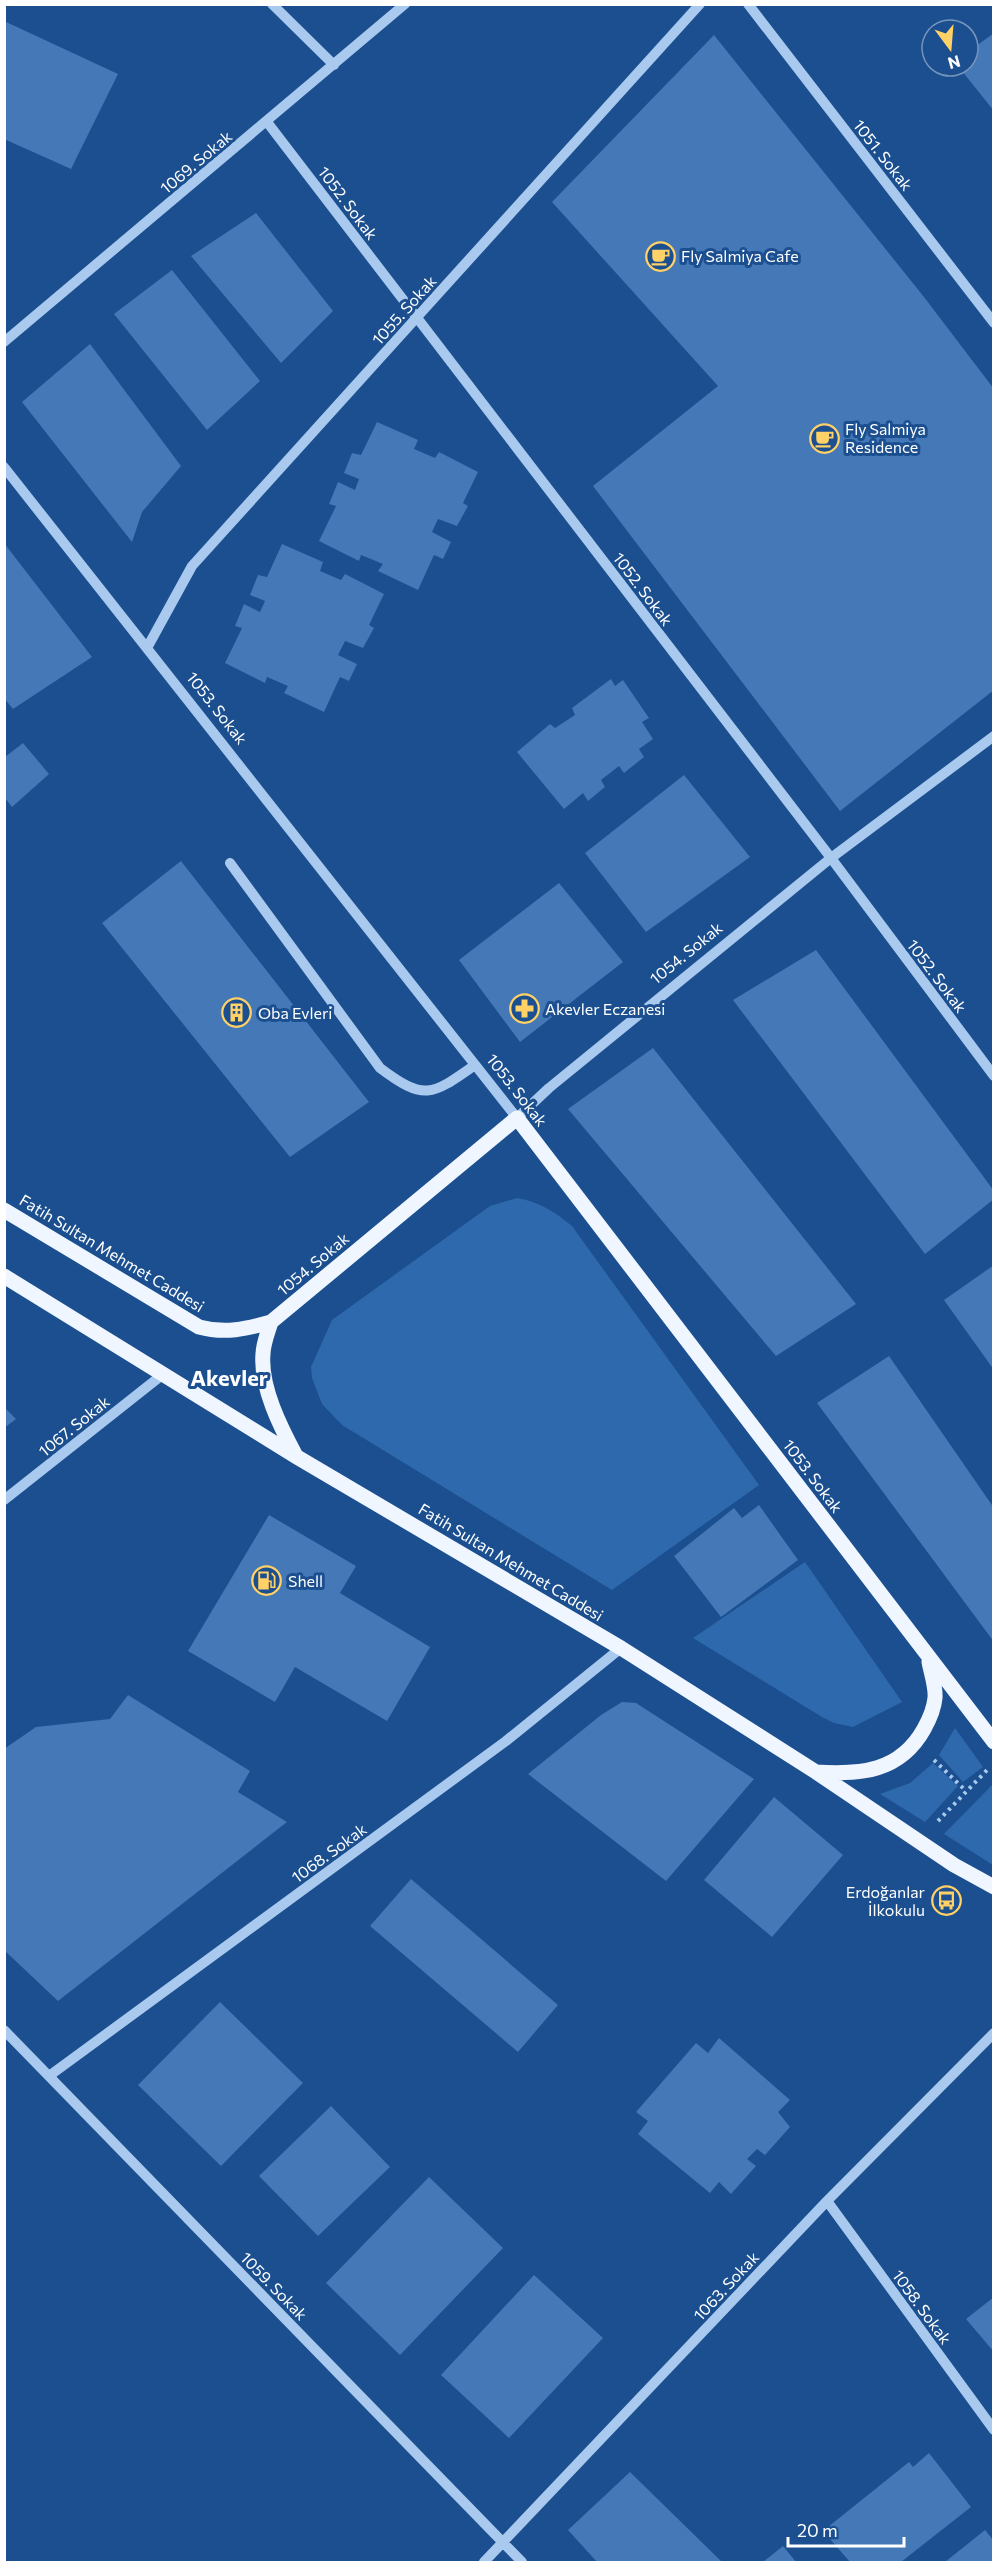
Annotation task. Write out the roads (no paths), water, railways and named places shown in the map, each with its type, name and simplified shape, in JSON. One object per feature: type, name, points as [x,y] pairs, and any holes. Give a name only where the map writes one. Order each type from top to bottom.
[{"type":"main road","name":"1054. Sokak","points":[[271,1322],[517,1118]]},
{"type":"main road","name":"1053. Sokak","points":[[517,1118],[993,1742]]},
{"type":"main road","name":"Fatih Sultan Mehmet Caddesi","points":[[4,1210],[200,1328],[218,1332],[243,1330],[271,1322]]},
{"type":"main road","name":"Fatih Sultan Mehmet Caddesi","points":[[4,1276],[297,1457],[621,1648],[816,1772],[954,1865],[993,1887]]},
{"type":"main road","points":[[271,1322],[262,1354],[267,1387],[281,1429],[297,1457]]},
{"type":"main road","points":[[816,1772],[845,1774],[866,1772],[898,1760],[916,1743],[929,1719],[935,1698],[928,1657]]},
{"type":"street","points":[[272,4],[334,65]]},
{"type":"street","name":"1069. Sokak","points":[[4,342],[405,4]]},
{"type":"street","name":"1055. Sokak","points":[[147,648],[192,566],[700,4]]},
{"type":"street","name":"1051. Sokak","points":[[748,4],[993,323]]},
{"type":"street","name":"1052. Sokak","points":[[267,122],[831,858],[993,1076]]},
{"type":"street","name":"1053. Sokak","points":[[4,467],[517,1118]]},
{"type":"street","name":"1054. Sokak","points":[[517,1118],[549,1088],[831,858],[993,736]]},
{"type":"street","points":[[230,863],[380,1068],[405,1087],[418,1091],[448,1084],[474,1065]]},
{"type":"street","name":"1067. Sokak","points":[[4,1500],[162,1375]]},
{"type":"street","name":"1068. Sokak","points":[[49,2076],[506,1741],[621,1648]]},
{"type":"street","name":"1059. Sokak","points":[[4,2030],[522,2562]]},
{"type":"street","name":"1063. Sokak","points":[[484,2562],[827,2201],[993,2033]]},
{"type":"street","name":"1058. Sokak","points":[[827,2201],[993,2430]]},
{"type":"place","name":"Fly Salmiya Cafe","points":[[660,256]]},
{"type":"place","name":"Fly Salmiya Residence","points":[[824,438]]},
{"type":"place","name":"Akevler Eczanesi","points":[[524,1009]]},
{"type":"place","name":"Oba Evleri","points":[[237,1013]]},
{"type":"place","name":"Shell","points":[[267,1581]]},
{"type":"place","name":"Erdoğanlar İlkokulu","points":[[946,1901]]},
{"type":"district","name":"Akevler","points":[[229,1378]]}]
